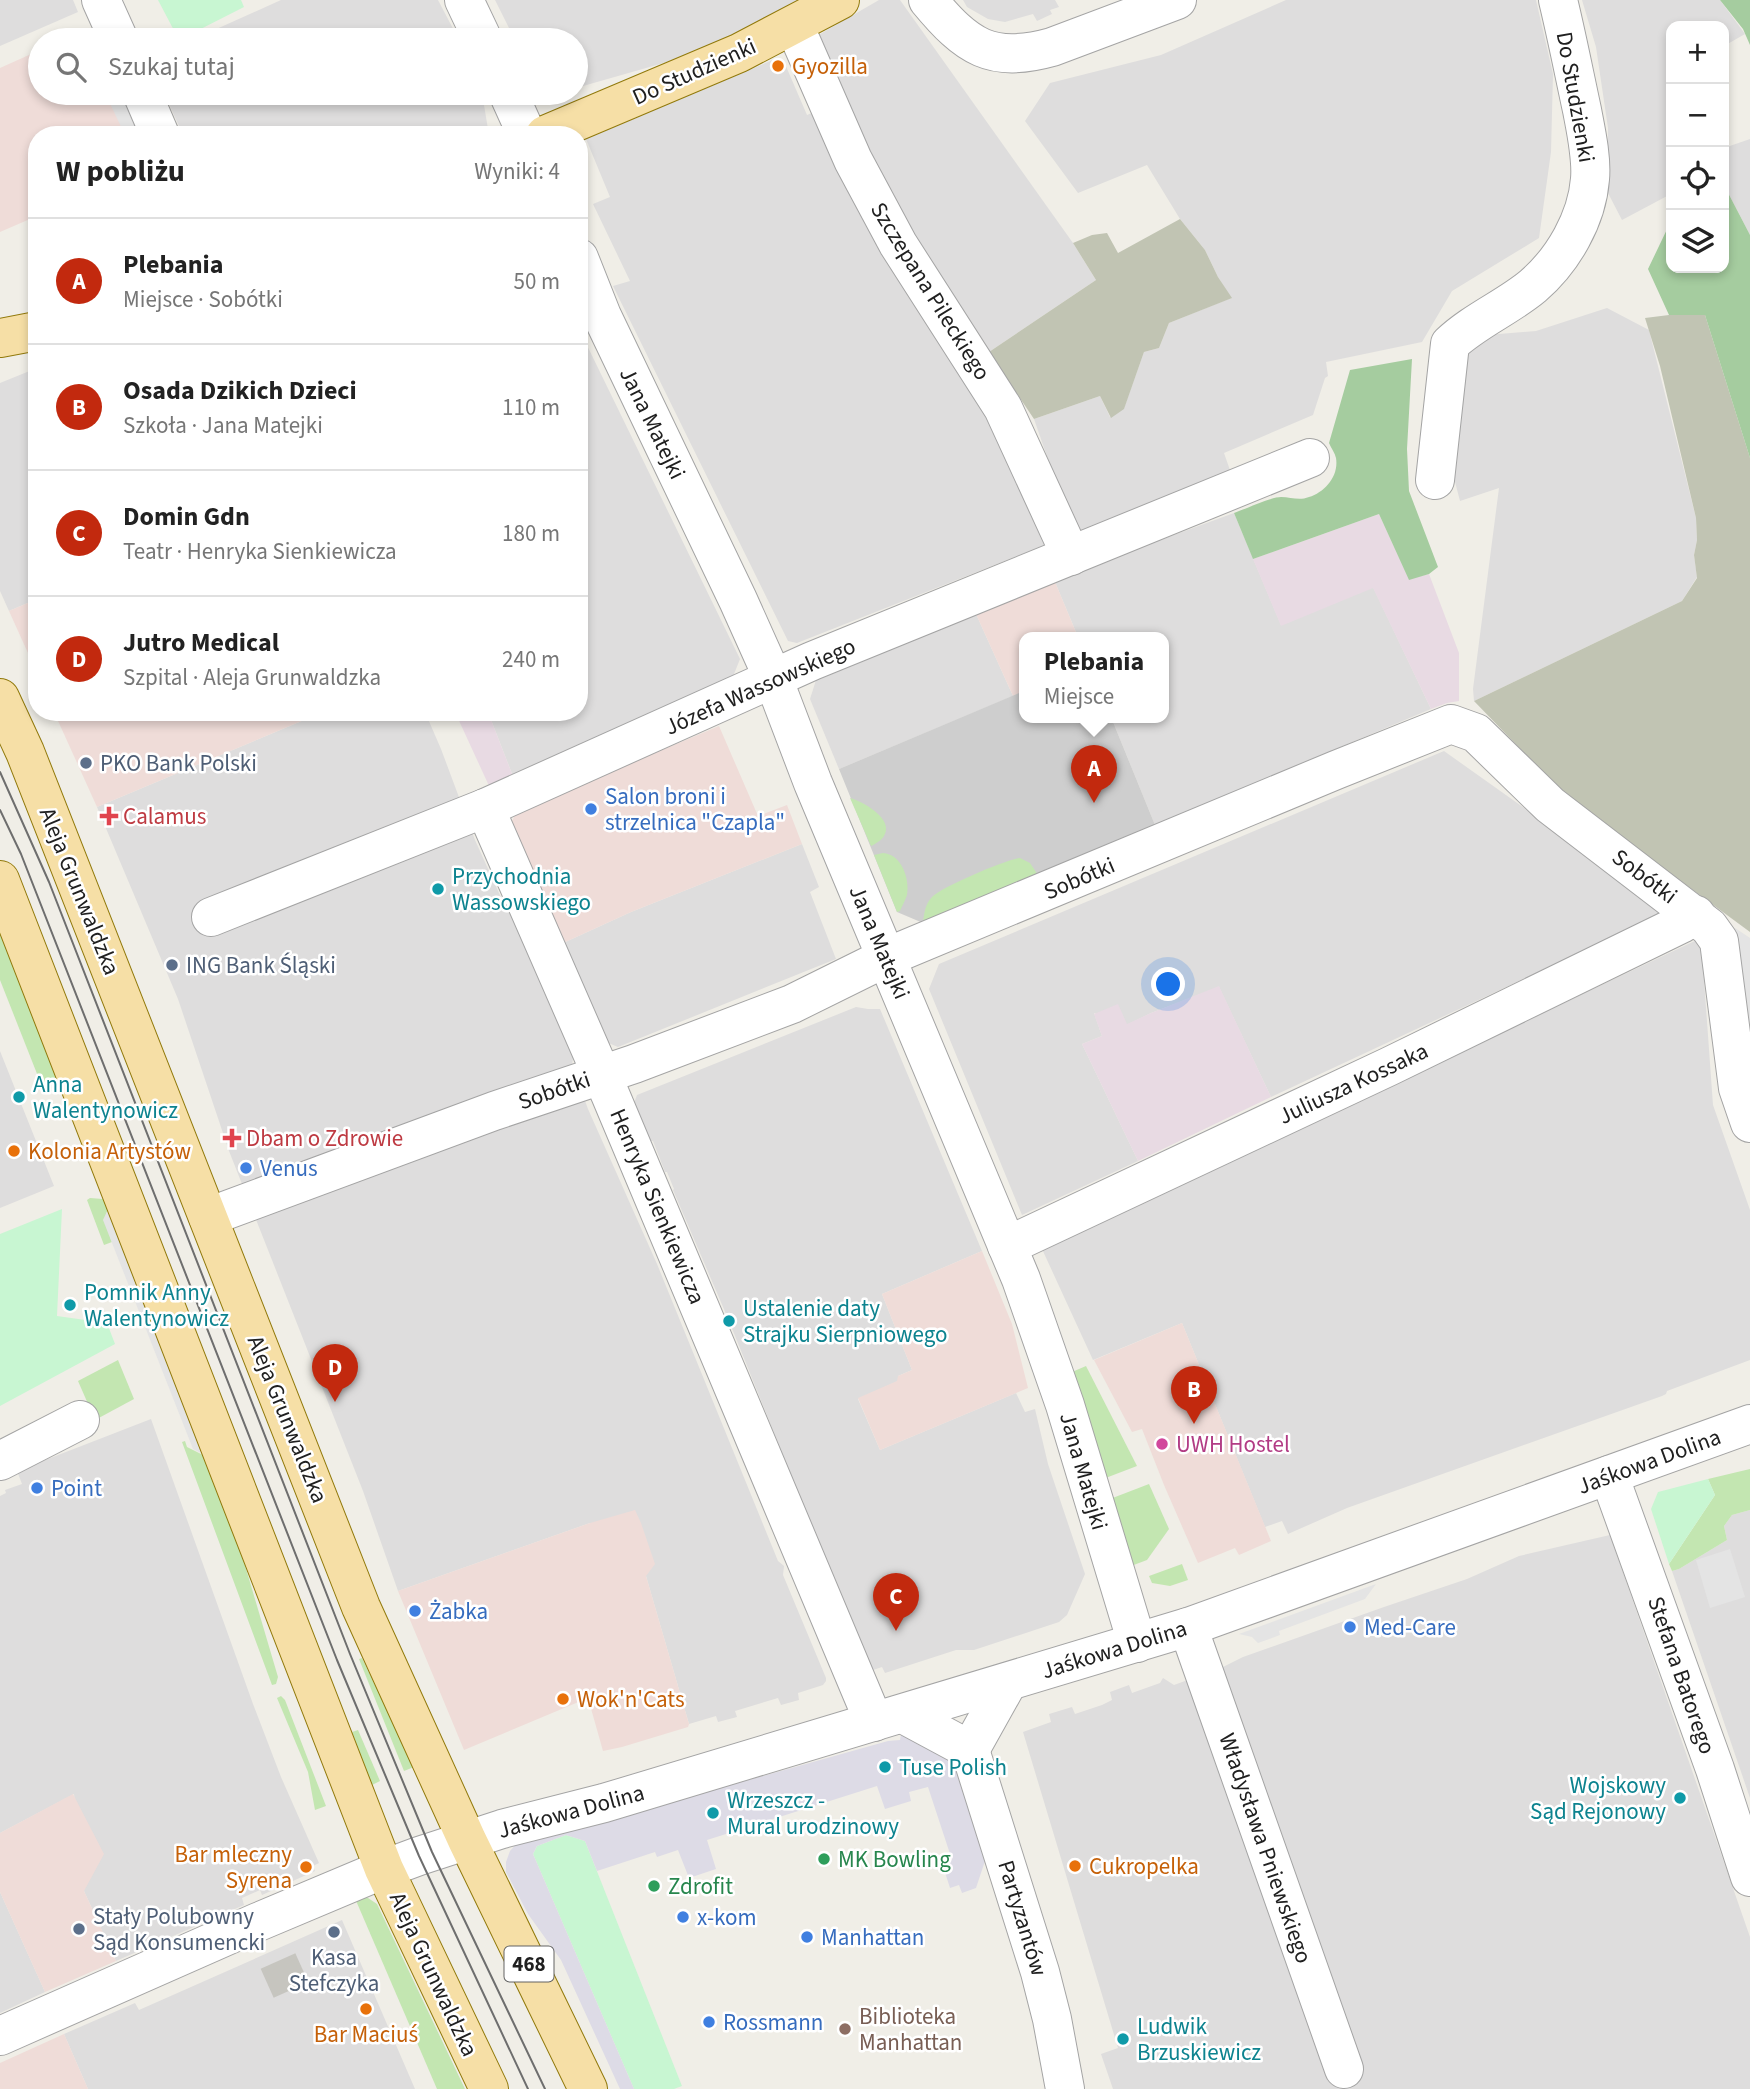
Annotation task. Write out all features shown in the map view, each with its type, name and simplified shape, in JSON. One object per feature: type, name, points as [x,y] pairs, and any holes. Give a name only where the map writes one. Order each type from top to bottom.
[{"type":"main road","name":"Do Studzienki","points":[[566,126],[739,53],[840,0]]},
{"type":"main road","points":[[0,338],[28,333]]},
{"type":"main road","name":"Aleja Grunwaldzka","points":[[0,698],[30,765],[361,1607],[467,1840],[588,2089]]},
{"type":"main road","name":"Aleja Grunwaldzka","points":[[0,880],[384,1869],[489,2089]]},
{"type":"street","points":[[101,0],[113,28]]},
{"type":"street","points":[[464,0],[477,28]]},
{"type":"street","points":[[928,0],[946,22],[970,43],[987,51],[1012,55],[1052,47],[1177,0]]},
{"type":"street","name":"Do Studzienki","points":[[1436,480],[1450,344],[1459,335],[1500,311],[1535,285],[1553,265],[1582,217],[1590,178],[1586,132],[1558,0]]},
{"type":"street","name":"Szczepana Pileckiego","points":[[794,26],[860,172],[898,244],[1003,408],[1072,556]]},
{"type":"street","points":[[147,105],[156,126]]},
{"type":"street","points":[[513,105],[523,126]]},
{"type":"street","name":"Jana Matejki","points":[[588,282],[601,316],[733,588],[773,678],[813,783],[1021,1279],[1065,1405],[1137,1643]]},
{"type":"street","name":"Józefa Wassowskiego","points":[[211,917],[485,808],[773,678],[1310,458]]},
{"type":"street","name":"Sobótki","points":[[208,1217],[601,1073],[634,1064],[792,1004],[887,957],[1451,724],[1476,733],[1550,805],[1709,927],[1719,941],[1738,1088],[1750,1123]]},
{"type":"street","name":"Henryka Sienkiewicza","points":[[485,808],[889,1718]]},
{"type":"street","name":"Juliusza Kossaka","points":[[1007,1246],[1402,1060],[1681,925],[1696,915]]},
{"type":"street","points":[[0,1461],[80,1420]]},
{"type":"street","name":"Jaśkowa Dolina","points":[[0,2036],[384,1869],[467,1840],[604,1803],[1188,1627],[1750,1424]]},
{"type":"street","name":"Stefana Batorego","points":[[1609,1475],[1715,1769],[1750,1877]]},
{"type":"street","name":"Władysława Pniewskiego","points":[[1188,1627],[1344,2069]]},
{"type":"street","points":[[889,1718],[970,1750],[1009,1682]]},
{"type":"street","name":"Partyzantów","points":[[970,1750],[1040,1972],[1065,2089]]},
{"type":"shaded area","points":[[0,0],[73,0],[78,12],[41,28],[28,28],[28,34],[0,46]]},
{"type":"shaded area","points":[[281,0],[438,0],[453,28],[219,28]]},
{"type":"shaded area","points":[[495,0],[809,0],[695,54],[588,85],[588,28],[509,28]]},
{"type":"shaded area","points":[[879,0],[900,0],[1073,243],[1096,280],[989,352],[901,217],[815,37]]},
{"type":"shaded area","points":[[963,0],[1055,0],[1059,7],[1050,10],[1052,14],[1037,21],[1033,14],[1005,22],[988,19],[967,7]]},
{"type":"shaded area","points":[[1286,0],[1536,0],[1553,74],[1551,152],[1539,238],[1452,291],[1422,342],[1326,362],[1328,376],[1313,415],[1224,453],[1231,473],[1074,534],[1034,419],[1100,396],[1110,417],[1124,408],[1144,352],[1159,348],[1169,323],[1231,298],[1205,250],[1180,219],[1147,165],[1078,193],[1025,121],[1050,83],[1161,55]]},
{"type":"shaded area","points":[[1582,0],[1720,0],[1745,34],[1729,43],[1729,21],[1666,21],[1666,197],[1622,220],[1608,193],[1608,128],[1596,47]]},
{"type":"shaded area","points":[[28,55],[28,105],[125,105],[135,126],[28,126],[28,220],[0,232],[0,68]]},
{"type":"shaded area","points":[[775,59],[785,64],[807,115],[814,112],[982,404],[1048,544],[797,643],[788,641],[613,286],[630,281],[593,204],[610,197],[588,138]]},
{"type":"shaded area","points":[[111,105],[132,105],[142,126],[121,126]]},
{"type":"shaded area","points":[[169,105],[484,105],[488,126],[179,126]]},
{"type":"shaded area","points":[[1750,139],[1750,235],[1729,195],[1729,146]]},
{"type":"shaded area","points":[[1180,219],[1205,250],[1232,298],[1169,323],[1159,348],[1144,352],[1124,409],[1111,418],[1100,396],[1034,419],[989,352],[1096,280],[1073,243],[1092,235],[1107,233],[1118,253]]},
{"type":"shaded area","points":[[1607,308],[1649,330],[1696,518],[1697,540],[1694,555],[1697,577],[1682,601],[1474,701],[1473,689],[1499,488],[1460,501],[1448,455],[1469,349],[1487,335],[1536,331]]},
{"type":"shaded area","points":[[1705,315],[1750,458],[1750,932],[1568,798],[1474,701],[1682,601],[1697,578],[1694,555],[1697,540],[1696,518],[1660,366],[1645,318]]},
{"type":"shaded area","points":[[588,347],[740,659],[730,684],[514,779],[491,721],[588,721]]},
{"type":"shaded area","points":[[28,372],[28,603],[9,611],[0,591],[0,383]]},
{"type":"shaded area","points":[[1234,513],[1281,625],[1373,587],[1431,709],[1155,825],[1113,723],[1169,723],[1169,632],[1076,632],[1055,582]]},
{"type":"shaded area","points":[[1379,514],[1409,579],[1429,574],[1459,653],[1459,701],[1431,709],[1373,588],[1281,626],[1253,559]]},
{"type":"shaded area","points":[[1055,582],[1076,632],[1019,632],[1019,693],[1013,696],[976,614]]},
{"type":"shaded area","points":[[28,603],[28,653],[9,611]]},
{"type":"shaded area","points":[[976,614],[1013,696],[839,769],[810,699],[817,677]]},
{"type":"shaded area","points":[[1019,693],[1019,723],[1113,723],[1155,825],[923,923],[897,912],[839,769]]},
{"type":"shaded area","points":[[58,721],[302,721],[97,807]]},
{"type":"shaded area","points":[[302,721],[429,721],[475,840],[508,913],[514,910],[575,1046],[572,1065],[588,1109],[657,1264],[778,1561],[784,1566],[783,1575],[826,1678],[823,1685],[798,1693],[799,1700],[781,1705],[778,1698],[735,1711],[737,1717],[718,1722],[716,1716],[689,1724],[646,1576],[590,1523],[398,1591],[363,1491],[229,1151],[178,999],[97,807]]},
{"type":"shaded area","points":[[459,721],[491,721],[514,779],[490,788]]},
{"type":"shaded area","points":[[719,726],[758,816],[787,805],[802,844],[631,912],[561,944],[509,827],[517,811]]},
{"type":"shaded area","points":[[1444,751],[1669,911],[1271,1097],[1219,987],[1127,1025],[1094,1013],[1102,1036],[1082,1044],[1138,1161],[1022,1215],[929,989],[939,964]]},
{"type":"shaded area","points":[[802,844],[819,887],[810,892],[836,959],[618,1047],[606,1042],[561,944],[631,912]]},
{"type":"shaded area","points":[[1735,928],[1750,938],[1750,1026]]},
{"type":"shaded area","points":[[1701,938],[1713,1105],[1750,1210],[1750,1360],[1667,1391],[1662,1396],[1347,1508],[1288,1534],[1282,1521],[1265,1527],[1182,1323],[1093,1360],[1042,1249]]},
{"type":"shaded area","points":[[1219,986],[1271,1097],[1138,1161],[1082,1044],[1102,1036],[1094,1014],[1118,1004],[1127,1024]]},
{"type":"shaded area","points":[[856,1007],[880,1009],[982,1251],[882,1294],[912,1370],[898,1376],[898,1381],[858,1399],[880,1450],[1016,1393],[1025,1412],[1035,1409],[1048,1464],[1085,1574],[1067,1615],[1059,1622],[974,1650],[956,1650],[885,1673],[882,1667],[870,1671],[729,1321],[667,1172],[634,1103],[637,1095]]},
{"type":"shaded area","points":[[0,1051],[54,1186],[0,1208]]},
{"type":"shaded area","points":[[110,1205],[209,1457],[193,1449],[103,1220]]},
{"type":"shaded area","points":[[982,1251],[1012,1324],[1028,1388],[880,1450],[858,1398],[897,1381],[898,1376],[912,1370],[882,1294]]},
{"type":"shaded area","points":[[1182,1323],[1271,1541],[1239,1555],[1235,1548],[1198,1563],[1142,1429],[1132,1432],[1094,1360]]},
{"type":"shaded area","points":[[151,1419],[253,1704],[281,1777],[319,1863],[313,1866],[315,1871],[262,1895],[260,1890],[242,1898],[244,1905],[116,1961],[84,1891],[74,1794],[0,1833],[0,1496],[6,1493],[5,1490],[22,1484],[17,1471]]},
{"type":"shaded area","points":[[635,1510],[655,1564],[646,1576],[688,1727],[603,1751],[588,1698],[464,1750],[398,1591],[590,1523]]},
{"type":"shaded area","points":[[1750,1510],[1750,1798],[1672,1571],[1727,1540],[1724,1526],[1732,1515]]},
{"type":"shaded area","points":[[1610,1535],[1750,1937],[1750,2089],[1113,2089],[1101,2054],[1118,2048],[1023,1732],[1051,1722],[1049,1714],[1072,1707],[1075,1714],[1102,1705],[1112,1700],[1110,1692],[1129,1685],[1132,1693],[1160,1683],[1163,1678],[1174,1685],[1243,1657],[1467,1579],[1519,1556]]},
{"type":"shaded area","points":[[1730,1549],[1745,1597],[1710,1608],[1696,1560]]},
{"type":"shaded area","points":[[1376,1584],[1365,1599],[1279,1631],[1280,1635],[1258,1643],[1252,1637],[1239,1634]]},
{"type":"shaded area","points":[[902,1729],[951,1753],[989,1849],[976,1888],[962,1893],[959,1885],[950,1888],[942,1863],[952,1860],[928,1787],[909,1792],[911,1801],[885,1809],[877,1786],[707,1840],[716,1869],[689,1878],[678,1850],[657,1857],[655,1852],[597,1871],[585,1841],[566,1835],[537,1846],[533,1854],[634,2089],[620,2089],[561,1960],[528,1914],[506,1872],[510,1851],[519,1841],[587,1825],[888,1741],[900,1740]]},
{"type":"shaded area","points":[[73,1794],[104,1854],[84,1891],[116,1961],[45,1992],[0,1892],[0,1833]]},
{"type":"shaded area","points":[[0,1892],[45,1992],[0,2013]]},
{"type":"shaded area","points":[[342,1920],[415,2089],[88,2089],[64,2034],[135,2003],[139,2010]]},
{"type":"shaded area","points":[[64,2034],[88,2089],[0,2089],[0,2063]]},
{"type":"green space","points":[[158,0],[241,0],[244,7],[203,28],[173,28]]},
{"type":"green space","points":[[1720,0],[1750,0],[1750,45],[1743,29]]},
{"type":"green space","points":[[1729,195],[1750,235],[1750,458],[1705,315],[1669,315],[1648,269],[1666,231],[1666,273],[1729,273]]},
{"type":"green space","points":[[1412,359],[1407,449],[1409,491],[1438,567],[1429,574],[1409,580],[1379,514],[1253,559],[1234,513],[1277,498],[1305,498],[1315,495],[1325,487],[1335,471],[1336,458],[1329,443],[1350,370]]},
{"type":"green space","points":[[850,798],[876,812],[885,823],[884,836],[871,846]]},
{"type":"green space","points":[[883,853],[899,862],[905,875],[907,895],[897,912],[874,855]]},
{"type":"green space","points":[[1020,858],[1030,863],[1038,875],[923,923],[924,913],[932,897],[974,874]]},
{"type":"green space","points":[[0,930],[59,1081],[51,1092],[45,1094],[0,980]]},
{"type":"green space","points":[[103,1199],[108,1209],[104,1220],[112,1242],[104,1245],[87,1200]]},
{"type":"green space","points":[[62,1209],[57,1316],[107,1323],[115,1344],[0,1406],[0,1234]]},
{"type":"green space","points":[[118,1360],[134,1399],[95,1420],[78,1381]]},
{"type":"green space","points":[[1086,1366],[1137,1466],[1103,1479],[1072,1372]]},
{"type":"green space","points":[[185,1441],[187,1447],[203,1455],[239,1545],[278,1677],[276,1684],[272,1685],[182,1442]]},
{"type":"green space","points":[[1750,1469],[1750,1510],[1732,1515],[1724,1526],[1727,1540],[1672,1571],[1669,1564],[1715,1495],[1708,1479]]},
{"type":"green space","points":[[1708,1479],[1715,1495],[1669,1564],[1651,1509],[1658,1492]]},
{"type":"green space","points":[[1149,1484],[1169,1529],[1147,1560],[1131,1566],[1110,1499]]},
{"type":"green space","points":[[1182,1564],[1188,1580],[1170,1586],[1152,1583],[1149,1576]]},
{"type":"green space","points":[[362,1658],[414,1767],[404,1771],[359,1659]]},
{"type":"green space","points":[[281,1696],[285,1700],[326,1806],[315,1810],[308,1772],[277,1698]]},
{"type":"green space","points":[[358,1730],[380,1781],[372,1785],[352,1732]]},
{"type":"green space","points":[[566,1835],[585,1841],[682,2086],[674,2089],[634,2089],[533,1854],[537,1846]]},
{"type":"green space","points":[[354,1896],[365,1896],[377,1904],[465,2089],[437,2089]]},
{"type":"tunnel","points":[[278,1961],[291,1990]]},
{"type":"tram line","points":[[0,772],[49,882],[350,1654],[432,1852],[545,2089]]},
{"type":"tram line","points":[[0,810],[21,854],[337,1660],[419,1856],[528,2089]]},
{"type":"place","name":"Gyozilla","points":[[778,66]]},
{"type":"place","name":"PKO Bank Polski","points":[[86,763]]},
{"type":"place","name":"Plebania","points":[[1094,803]]},
{"type":"place","name":"Salon broni i strzelnica \"Czapla\"","points":[[591,809]]},
{"type":"place","name":"Calamus","points":[[109,816]]},
{"type":"place","name":"Przychodnia Wassowskiego","points":[[438,889]]},
{"type":"place","name":"ING Bank Śląski","points":[[172,965]]},
{"type":"place","name":"Anna Walentynowicz","points":[[19,1097]]},
{"type":"place","name":"Dbam o Zdrowie","points":[[232,1138]]},
{"type":"place","name":"Kolonia Artystów","points":[[14,1151]]},
{"type":"place","name":"Venus","points":[[246,1168]]},
{"type":"place","name":"Pomnik Anny Walentynowicz","points":[[70,1305]]},
{"type":"place","name":"Ustalenie daty Strajku Sierpniowego","points":[[729,1321]]},
{"type":"place","name":"Jutro Medical","points":[[335,1402]]},
{"type":"place","name":"Osada Dzikich Dzieci","points":[[1194,1424]]},
{"type":"place","name":"UWH Hostel","points":[[1162,1444]]},
{"type":"place","name":"Point","points":[[37,1488]]},
{"type":"place","name":"Żabka","points":[[415,1611]]},
{"type":"place","name":"Med-Care","points":[[1350,1627]]},
{"type":"place","name":"Domin Gdn","points":[[896,1631]]},
{"type":"place","name":"Wok'n'Cats","points":[[563,1699]]},
{"type":"place","name":"Tuse Polish","points":[[885,1767]]},
{"type":"place","name":"Wojskowy Sąd Rejonowy","points":[[1680,1798]]},
{"type":"place","name":"Wrzeszcz - Mural urodzinowy","points":[[713,1813]]},
{"type":"place","name":"MK Bowling","points":[[824,1859]]},
{"type":"place","name":"Cukropelka","points":[[1075,1866]]},
{"type":"place","name":"Bar mleczny Syrena","points":[[306,1867]]},
{"type":"place","name":"Zdrofit","points":[[654,1886]]},
{"type":"place","name":"x-kom","points":[[683,1917]]},
{"type":"place","name":"Stały Polubowny Sąd Konsumencki","points":[[79,1929]]},
{"type":"place","name":"Kasa Stefczyka","points":[[334,1932]]},
{"type":"place","name":"Manhattan","points":[[807,1937]]},
{"type":"place","name":"Bar Maciuś","points":[[366,2009]]},
{"type":"place","name":"Rossmann","points":[[709,2022]]},
{"type":"place","name":"Biblioteka Manhattan","points":[[845,2029]]},
{"type":"place","name":"Ludwik Brzuskiewicz","points":[[1123,2039]]}]
